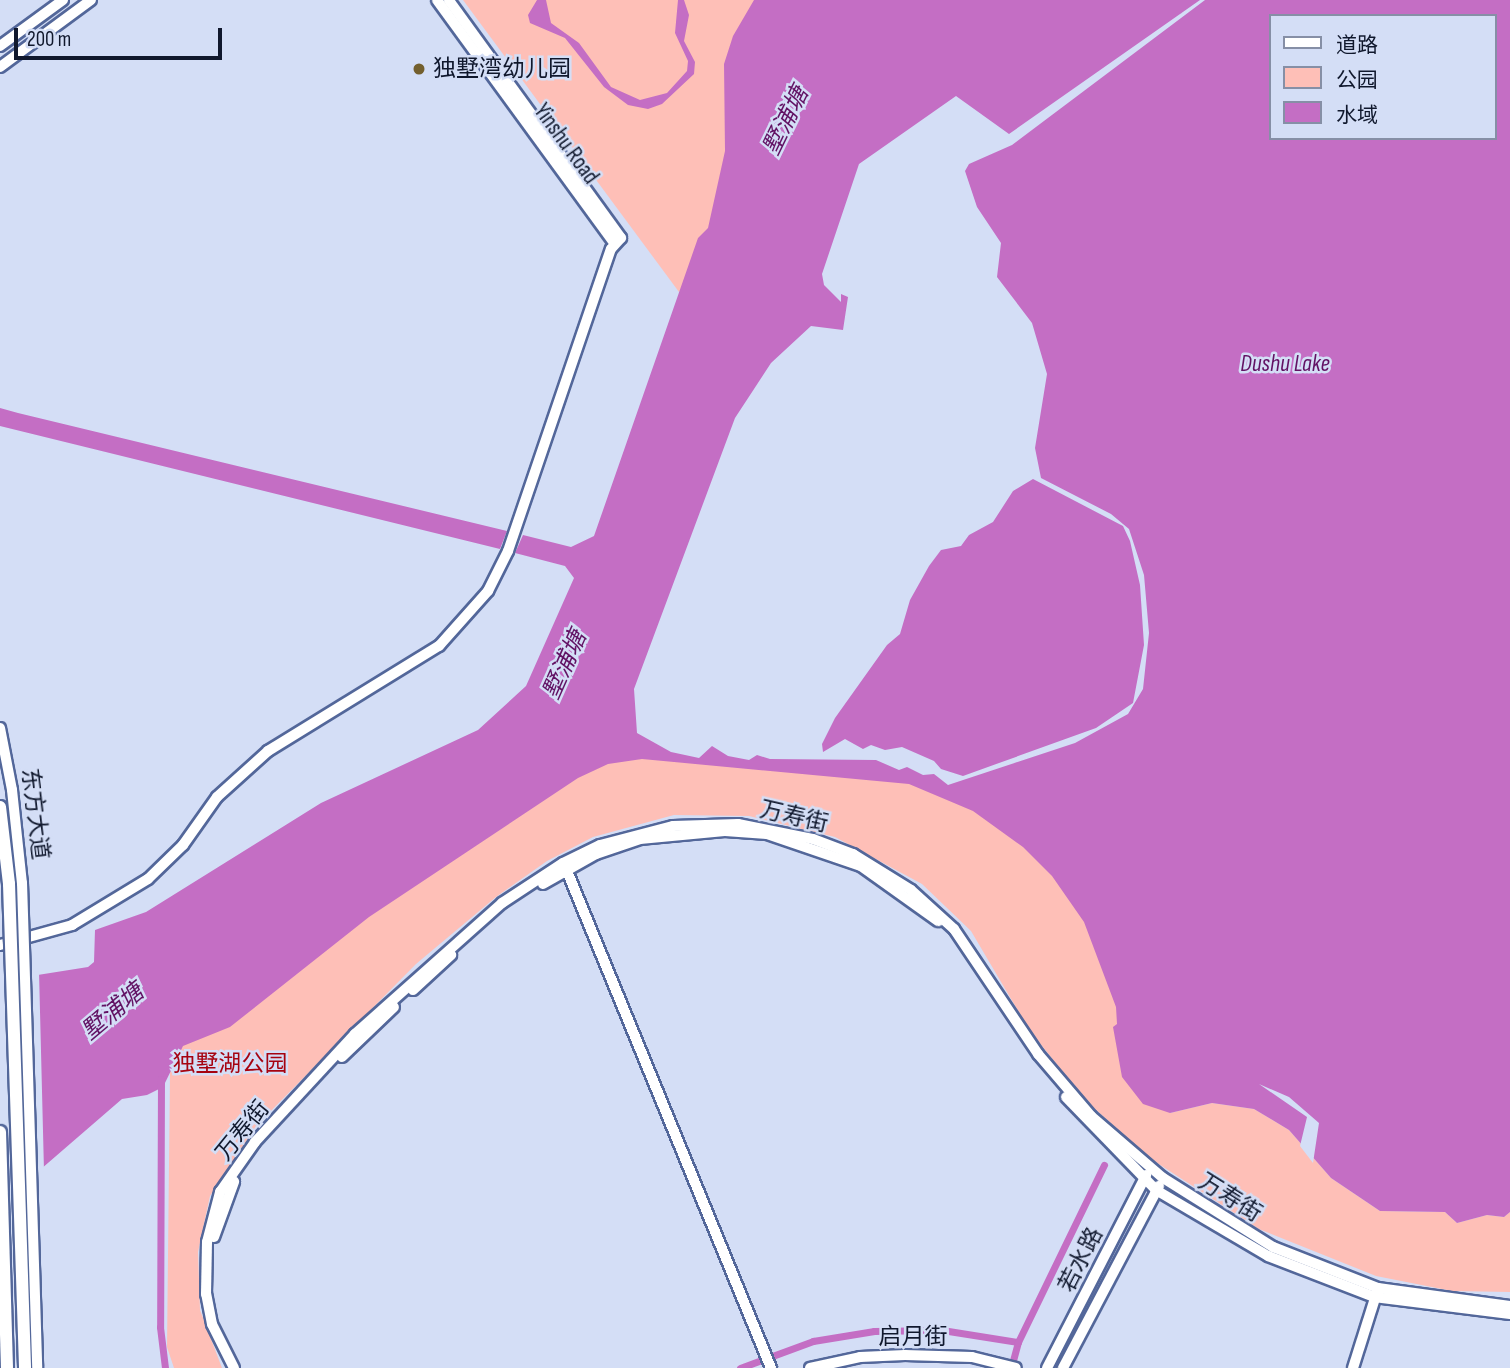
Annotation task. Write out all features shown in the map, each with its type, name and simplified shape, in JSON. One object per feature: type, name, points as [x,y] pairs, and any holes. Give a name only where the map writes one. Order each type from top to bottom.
[{"type":"highway","points":[[0,807],[9,884],[25,1368]]},
{"type":"highway","points":[[0,1132],[7,1368]]},
{"type":"main road","points":[[0,46],[63,0]]},
{"type":"main road","points":[[0,66],[91,0]]},
{"type":"main road","name":"东方大道","points":[[0,728],[12,790],[22,883],[37,1368]]},
{"type":"street","name":"Yinshu Road","points":[[437,0],[618,241]]},
{"type":"street","name":"Yinshu Road","points":[[449,0],[618,241]]},
{"type":"street","points":[[0,945],[72,925],[148,879],[183,845],[217,797],[268,751],[439,646],[488,591],[508,551],[618,241]]},
{"type":"street","name":"万寿街","points":[[234,1368],[212,1324],[205,1271],[211,1215],[232,1173],[255,1142],[365,1025],[502,904],[565,866],[640,839],[725,831],[767,834],[861,866],[913,899],[951,934],[1062,1093],[1106,1134],[1156,1190],[1268,1256],[1376,1293],[1510,1314]]},
{"type":"street","points":[[565,866],[770,1365]]},
{"type":"street","name":"万寿街","points":[[242,1368],[217,1320],[210,1270],[218,1219],[243,1167],[322,1076],[399,1002],[502,912],[565,866]]},
{"type":"street","name":"万寿街","points":[[1127,1156],[1273,1247],[1376,1293],[1510,1306]]},
{"type":"street","name":"若水路","points":[[1047,1368],[1150,1168]]},
{"type":"street","name":"若水路","points":[[1063,1368],[1163,1178]]},
{"type":"street","points":[[1353,1368],[1376,1293]]},
{"type":"street","name":"启月街","points":[[810,1368],[860,1357],[905,1354],[955,1355],[1016,1368]]},
{"type":"green space","points":[[463,0],[760,0],[735,166],[694,270],[679,292]]},
{"type":"green space","name":"独墅湖公园","points":[[616,746],[678,761],[833,771],[923,785],[991,817],[1055,873],[1085,915],[1170,1113],[1212,1103],[1254,1109],[1289,1130],[1331,1178],[1380,1211],[1445,1212],[1457,1223],[1487,1215],[1504,1217],[1510,1212],[1510,1292],[1452,1291],[1376,1276],[1259,1229],[1151,1159],[1086,1101],[1030,1031],[971,931],[922,884],[835,837],[749,816],[674,815],[593,837],[547,861],[496,897],[416,964],[256,1126],[210,1196],[198,1252],[200,1310],[222,1368],[174,1368],[167,1347],[170,1073],[165,1051]]},
{"type":"water","points":[[537,0],[546,0],[551,23],[579,43],[611,87],[640,100],[667,93],[687,71],[688,61],[675,33],[678,0],[684,0],[689,15],[684,41],[695,62],[694,74],[662,104],[648,109],[628,105],[604,87],[565,38],[530,23],[528,15]]},
{"type":"water","name":"Dushu Lake","points":[[754,0],[1200,0],[1009,134],[956,96],[859,164],[822,274],[824,285],[841,302],[841,294],[848,297],[843,330],[811,326],[771,363],[735,418],[634,689],[637,733],[671,752],[699,758],[712,746],[728,756],[749,760],[757,755],[770,759],[876,760],[899,770],[907,767],[923,775],[934,774],[948,785],[1075,743],[1128,714],[1143,689],[1149,633],[1144,575],[1129,529],[1111,514],[1041,478],[1035,448],[1047,374],[1032,323],[997,277],[1001,243],[977,207],[965,171],[969,164],[1012,145],[1205,0],[1510,0],[1510,1212],[1504,1217],[1487,1215],[1457,1223],[1445,1212],[1380,1211],[1331,1178],[1289,1130],[1254,1109],[1212,1103],[1170,1113],[1143,1104],[1122,1077],[1113,1027],[1117,1024],[1116,1007],[1084,922],[1052,876],[1023,847],[973,811],[909,784],[642,759],[608,764],[578,778],[369,917],[230,1027],[183,1046],[163,1087],[147,1095],[122,1099],[41,1169],[16,1006],[25,977],[88,967],[94,962],[95,930],[146,912],[321,803],[478,730],[526,686],[574,578],[565,566],[515,553],[523,535],[571,547],[594,536],[698,238],[708,228],[725,151],[724,64],[733,36]]},
{"type":"water","points":[[0,408],[507,531],[500,549],[0,426]]},
{"type":"water","points":[[1033,479],[1123,526],[1130,541],[1140,585],[1144,645],[1133,703],[1096,728],[963,776],[941,769],[934,761],[902,747],[885,750],[871,745],[863,749],[845,739],[823,752],[822,744],[835,718],[887,645],[900,634],[910,600],[941,550],[961,546],[969,535],[993,522],[1013,491]]},
{"type":"pier","points":[[39,971],[44,1171],[0,1207],[0,1002],[14,1002],[22,975]]},
{"type":"pier","points":[[1259,1084],[1289,1097],[1319,1123],[1313,1163],[1300,1146],[1307,1117]]},
{"type":"waterway","points":[[161,1079],[160,1327],[165,1368]]},
{"type":"waterway","points":[[1011,1368],[1018,1342],[1104,1165]]},
{"type":"waterway","points":[[740,1368],[813,1341],[874,1331],[942,1330],[1018,1342]]},
{"type":"place","name":"独墅湾幼儿园","points":[[419,69]]},
{"type":"water label","name":"墅浦塘","points":[[786,121]]},
{"type":"water label","name":"墅浦塘","points":[[565,665]]},
{"type":"water label","name":"墅浦塘","points":[[113,1012]]}]
